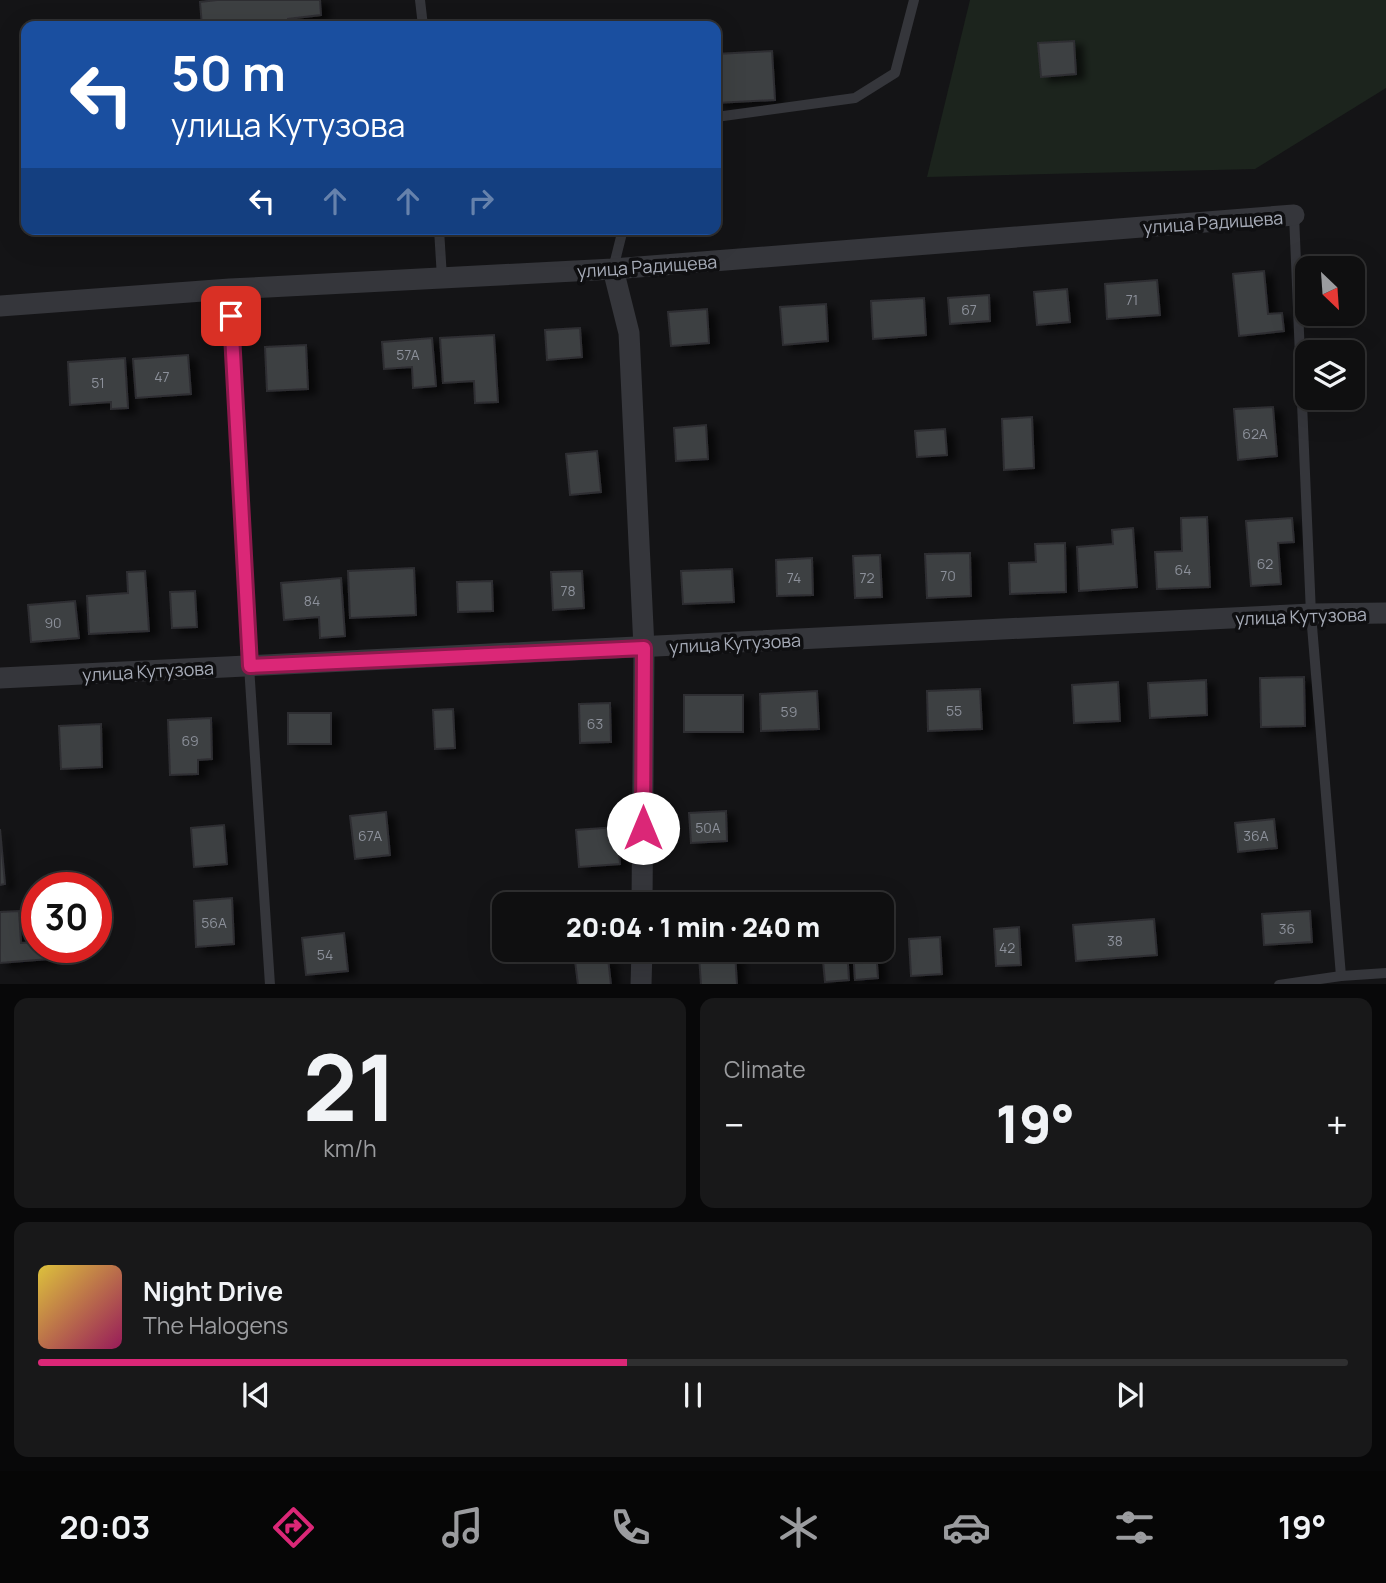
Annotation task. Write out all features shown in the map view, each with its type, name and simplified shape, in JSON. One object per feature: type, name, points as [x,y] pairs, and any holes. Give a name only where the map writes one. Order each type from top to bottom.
[{"type":"street","name":"улица Радищева","points":[[0,306],[230,289],[612,269],[1294,215]]},
{"type":"street","points":[[612,269],[629,332],[644,648],[642,892]]},
{"type":"street","name":"улица Кутузова","points":[[0,678],[1311,614],[1386,613]]},
{"type":"street","points":[[641,984],[642,962]]},
{"type":"lane","points":[[420,0],[422,21]]},
{"type":"lane","points":[[721,116],[855,98],[895,73],[914,0]]},
{"type":"lane","points":[[1294,215],[1311,614],[1341,976]]},
{"type":"lane","points":[[439,235],[442,278]]},
{"type":"lane","points":[[612,269],[621,235]]},
{"type":"lane","points":[[230,289],[270,984]]},
{"type":"lane","points":[[1286,984],[1386,973]]},
{"type":"shaded area","points":[[970,0],[1386,0],[1386,88],[1255,169],[927,177]]},
{"type":"building","points":[[320,0],[321,15],[288,21],[202,21],[200,2]]},
{"type":"building","points":[[1074,41],[1076,74],[1041,77],[1038,43]]},
{"type":"building","points":[[772,51],[775,100],[721,103],[721,54]]},
{"type":"building","points":[[1264,271],[1268,314],[1282,313],[1284,331],[1239,336],[1233,274]]},
{"type":"building","points":[[1157,280],[1160,315],[1107,319],[1105,284]]},
{"type":"building","points":[[1067,289],[1070,322],[1037,325],[1034,292]]},
{"type":"building","points":[[989,295],[990,321],[950,324],[948,298]]},
{"type":"building","points":[[924,298],[926,335],[873,339],[871,301]]},
{"type":"building","points":[[826,304],[828,341],[783,345],[780,307]]},
{"type":"building","points":[[707,309],[709,343],[671,346],[668,312]]},
{"type":"building","points":[[580,328],[582,357],[547,360],[545,330]]},
{"type":"building","points":[[494,335],[498,402],[475,403],[474,381],[443,383],[440,338]]},
{"type":"building","points":[[432,338],[436,386],[413,388],[412,367],[384,369],[382,342]]},
{"type":"building","points":[[306,345],[308,389],[267,391],[265,347]]},
{"type":"building","points":[[188,355],[191,394],[136,398],[133,359]]},
{"type":"building","points":[[125,358],[128,408],[111,409],[111,402],[70,405],[68,362]]},
{"type":"building","points":[[1273,407],[1277,456],[1238,460],[1234,409]]},
{"type":"building","points":[[1032,417],[1034,468],[1004,470],[1002,419]]},
{"type":"building","points":[[706,425],[708,459],[676,461],[674,428]]},
{"type":"building","points":[[945,429],[947,455],[917,457],[915,431]]},
{"type":"building","points":[[597,451],[601,492],[570,495],[566,454]]},
{"type":"building","points":[[1207,517],[1210,587],[1157,589],[1155,552],[1182,551],[1181,518]]},
{"type":"building","points":[[1292,518],[1294,542],[1278,543],[1281,584],[1251,586],[1246,521]]},
{"type":"building","points":[[1133,528],[1137,587],[1079,591],[1077,547],[1113,544],[1112,530]]},
{"type":"building","points":[[1065,543],[1066,592],[1010,594],[1009,563],[1036,562],[1035,544]]},
{"type":"building","points":[[970,553],[971,596],[927,598],[925,554]]},
{"type":"building","points":[[880,555],[882,597],[855,598],[853,556]]},
{"type":"building","points":[[812,558],[813,595],[777,596],[776,560]]},
{"type":"building","points":[[414,568],[416,615],[350,618],[348,571]]},
{"type":"building","points":[[732,569],[734,602],[683,604],[681,571]]},
{"type":"building","points":[[145,571],[149,631],[89,634],[87,596],[128,593],[127,572]]},
{"type":"building","points":[[582,571],[584,608],[553,610],[551,572]]},
{"type":"building","points":[[341,578],[345,636],[320,638],[319,617],[284,620],[281,583]]},
{"type":"building","points":[[492,581],[493,611],[458,612],[457,582]]},
{"type":"building","points":[[195,591],[197,627],[172,628],[170,592]]},
{"type":"building","points":[[75,601],[79,638],[31,642],[28,605]]},
{"type":"building","points":[[1304,677],[1305,726],[1261,727],[1260,678]]},
{"type":"building","points":[[1206,680],[1207,715],[1150,718],[1148,683]]},
{"type":"building","points":[[1118,682],[1120,721],[1074,723],[1072,685]]},
{"type":"building","points":[[980,689],[982,729],[928,731],[927,691]]},
{"type":"building","points":[[817,691],[819,729],[761,731],[760,694]]},
{"type":"building","points":[[684,695],[743,695],[743,732],[684,732]]},
{"type":"building","points":[[610,703],[611,742],[580,743],[579,704]]},
{"type":"building","points":[[453,709],[455,748],[435,749],[433,710]]},
{"type":"building","points":[[288,713],[331,713],[331,744],[288,744]]},
{"type":"building","points":[[211,718],[212,759],[198,760],[198,774],[170,775],[168,720]]},
{"type":"building","points":[[101,724],[102,767],[61,769],[59,726]]},
{"type":"building","points":[[726,811],[727,841],[691,843],[689,813]]},
{"type":"building","points":[[386,812],[390,855],[355,859],[350,816]]},
{"type":"building","points":[[1274,819],[1277,848],[1238,852],[1235,823]]},
{"type":"building","points":[[224,825],[227,864],[194,867],[191,828]]},
{"type":"building","points":[[617,827],[620,864],[579,867],[576,830]]},
{"type":"building","points":[[0,829],[5,884],[0,885]]},
{"type":"building","points":[[232,898],[234,944],[196,947],[194,901]]},
{"type":"building","points":[[19,911],[21,961],[0,963],[0,912]]},
{"type":"building","points":[[1310,911],[1312,942],[1264,945],[1262,914]]},
{"type":"building","points":[[1154,919],[1157,955],[1076,961],[1073,925]]},
{"type":"building","points":[[1019,927],[1021,965],[996,966],[994,929]]},
{"type":"building","points":[[344,933],[348,971],[306,975],[302,938]]},
{"type":"building","points":[[940,937],[942,974],[911,976],[909,939]]},
{"type":"building","points":[[575,962],[608,962],[611,984],[578,984]]},
{"type":"building","points":[[699,962],[736,962],[737,984],[701,984]]},
{"type":"building","points":[[823,962],[848,962],[849,980],[825,982]]},
{"type":"building","points":[[854,962],[877,962],[878,978],[855,980]]},
{"type":"route","points":[[231,316],[250,666],[644,648],[643,828]]}]
